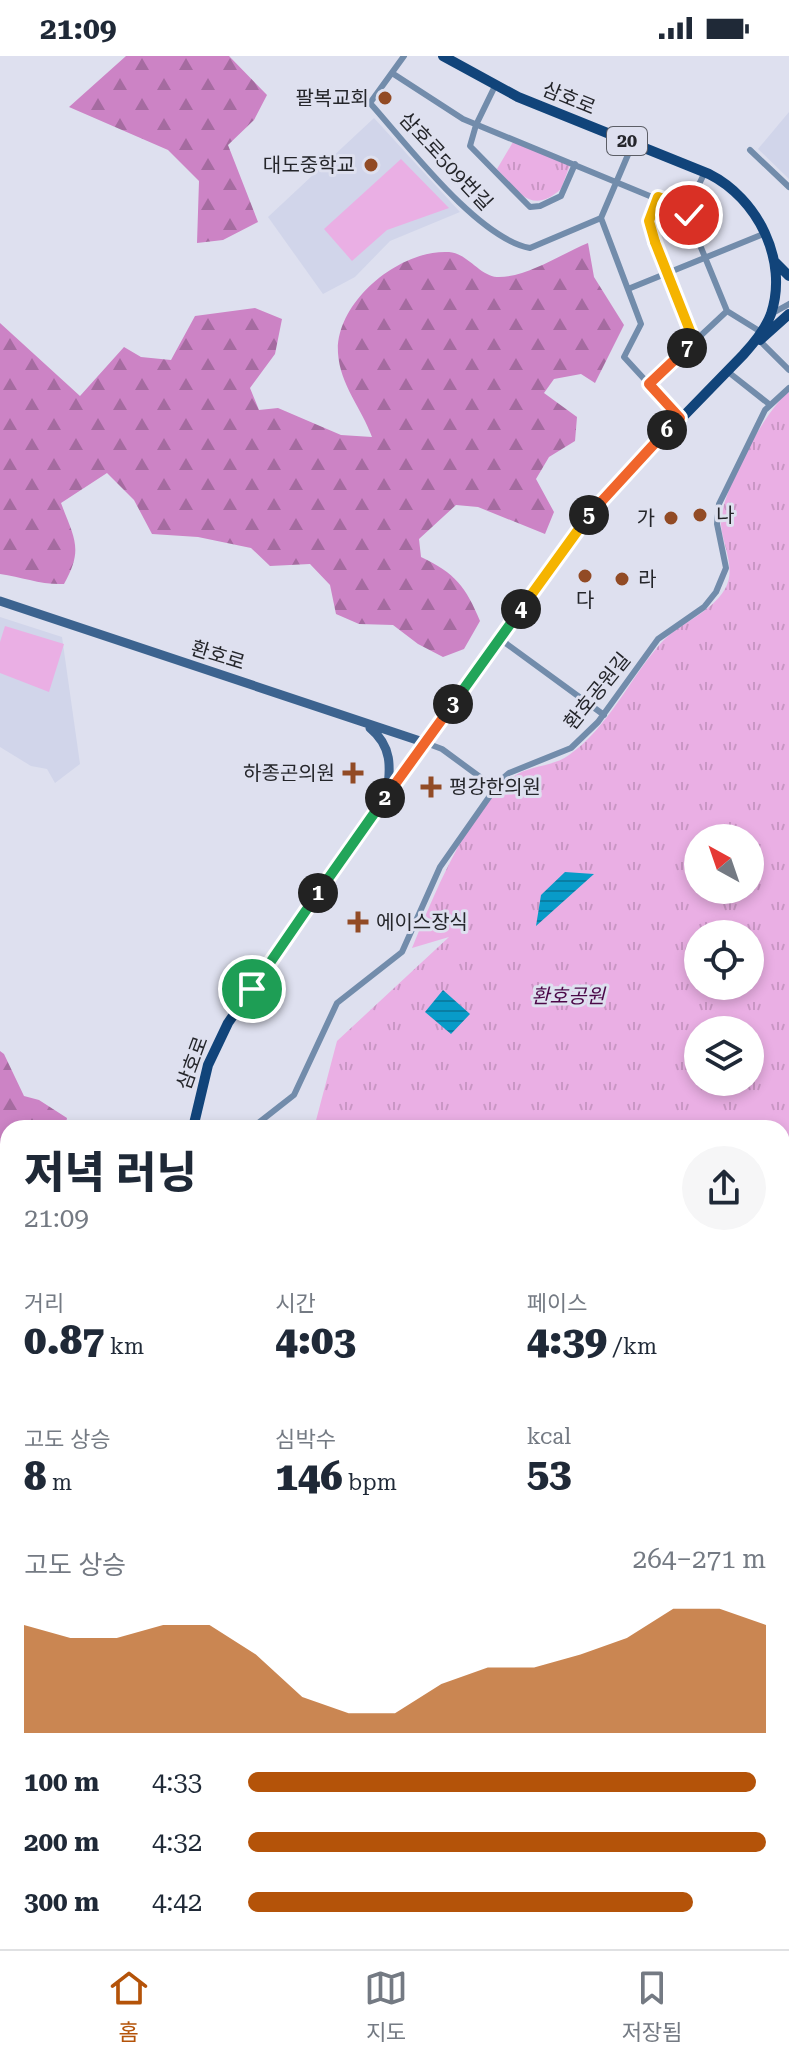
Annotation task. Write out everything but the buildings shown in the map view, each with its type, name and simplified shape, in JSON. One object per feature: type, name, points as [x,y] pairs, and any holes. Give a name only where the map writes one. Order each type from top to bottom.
[{"type":"main road","name":"삼호로","points":[[443,56],[495,86],[705,172],[742,196],[766,233],[775,262],[776,293],[761,337]]},
{"type":"main road","points":[[775,262],[789,276]]},
{"type":"main road","name":"삼호로","points":[[195,1120],[208,1065],[228,1023],[387,795],[598,504],[761,337],[789,314]]},
{"type":"street","name":"삼호로509번길","points":[[404,56],[370,103],[483,224],[530,248],[601,218]]},
{"type":"street","points":[[392,73],[476,125],[617,180],[686,211],[727,311],[761,337],[789,370]]},
{"type":"street","points":[[495,86],[470,138],[472,149],[530,207],[540,206],[561,196],[575,164]]},
{"type":"street","points":[[633,143],[601,218],[641,324],[624,357],[680,418]]},
{"type":"street","points":[[750,150],[789,187]]},
{"type":"street","points":[[686,211],[705,172]]},
{"type":"street","points":[[658,197],[649,226],[694,341]]},
{"type":"street","points":[[628,289],[766,233]]},
{"type":"street","points":[[771,314],[789,304]]},
{"type":"street","points":[[649,384],[727,311]]},
{"type":"street","points":[[727,371],[769,404]]},
{"type":"street","name":"환호공원길","points":[[262,1120],[294,1095],[337,1003],[402,952],[440,867],[495,788],[509,773],[571,748],[604,715],[658,639],[704,607],[721,585],[726,568],[718,510],[769,404],[789,388]]},
{"type":"street","name":"환호로","points":[[0,601],[426,743]]},
{"type":"street","points":[[499,639],[604,715]]},
{"type":"street","points":[[367,725],[382,740],[389,756],[387,795]]},
{"type":"street","points":[[426,743],[442,749],[495,788]]},
{"type":"shaded area","points":[[789,112],[789,179],[758,149]]},
{"type":"shaded area","name":"대도중학교","points":[[374,118],[460,212],[390,241],[355,277],[323,294],[268,217]]},
{"type":"shaded area","points":[[0,617],[62,637],[80,764],[55,783],[47,769],[31,766],[0,747]]},
{"type":"green space","points":[[126,56],[229,56],[267,95],[254,120],[228,145],[258,222],[223,240],[197,243],[199,181],[168,150],[69,107]]},
{"type":"green space","points":[[513,142],[570,165],[561,189],[541,200],[533,200],[519,192],[497,169]]},
{"type":"green space","points":[[401,159],[449,208],[387,230],[352,261],[324,229]]},
{"type":"green space","points":[[588,243],[594,277],[624,325],[595,383],[581,374],[554,379],[544,393],[577,417],[575,441],[549,457],[536,479],[554,512],[545,534],[478,507],[456,505],[419,539],[421,557],[458,582],[480,621],[464,649],[443,657],[418,644],[393,625],[359,624],[336,614],[330,585],[310,564],[270,566],[251,548],[198,537],[152,534],[134,500],[107,473],[61,503],[75,544],[74,562],[64,584],[0,574],[0,323],[80,396],[124,347],[141,357],[171,360],[195,316],[255,308],[282,319],[275,354],[250,388],[259,410],[278,408],[341,435],[372,437],[347,386],[338,353],[340,334],[347,315],[374,282],[411,259],[430,253],[456,253],[485,273],[497,277],[531,270]]},
{"type":"green space","name":"환호공원","points":[[789,392],[789,1120],[316,1120],[337,1041],[449,937],[412,948],[453,856],[480,812],[513,777],[563,759],[583,744],[607,717],[661,643],[703,612],[725,589],[730,573],[721,524],[723,510],[736,474],[757,433]]},
{"type":"green space","points":[[5,626],[64,644],[49,692],[0,673],[0,642]]},
{"type":"green space","points":[[0,1051],[24,1096],[39,1100],[67,1118],[0,1120]]},
{"type":"water","points":[[565,872],[594,874],[536,926],[541,895]]},
{"type":"water","points":[[443,990],[470,1014],[451,1034],[425,1012]]},
{"type":"place","name":"팔복교회","points":[[385,98]]},
{"type":"place","name":"대도중학교","points":[[371,165]]},
{"type":"place","name":"나","points":[[700,515]]},
{"type":"place","name":"가","points":[[671,518]]},
{"type":"place","name":"다","points":[[585,576]]},
{"type":"place","name":"라","points":[[622,579]]},
{"type":"place","name":"하종곤의원","points":[[353,773]]},
{"type":"place","name":"평강한의원","points":[[431,787]]},
{"type":"place","name":"에이스장식","points":[[358,922]]},
{"type":"route","points":[[252,989],[582,524],[625,473],[680,418],[649,384],[694,341],[649,221],[658,197],[678,205],[689,215]]}]
